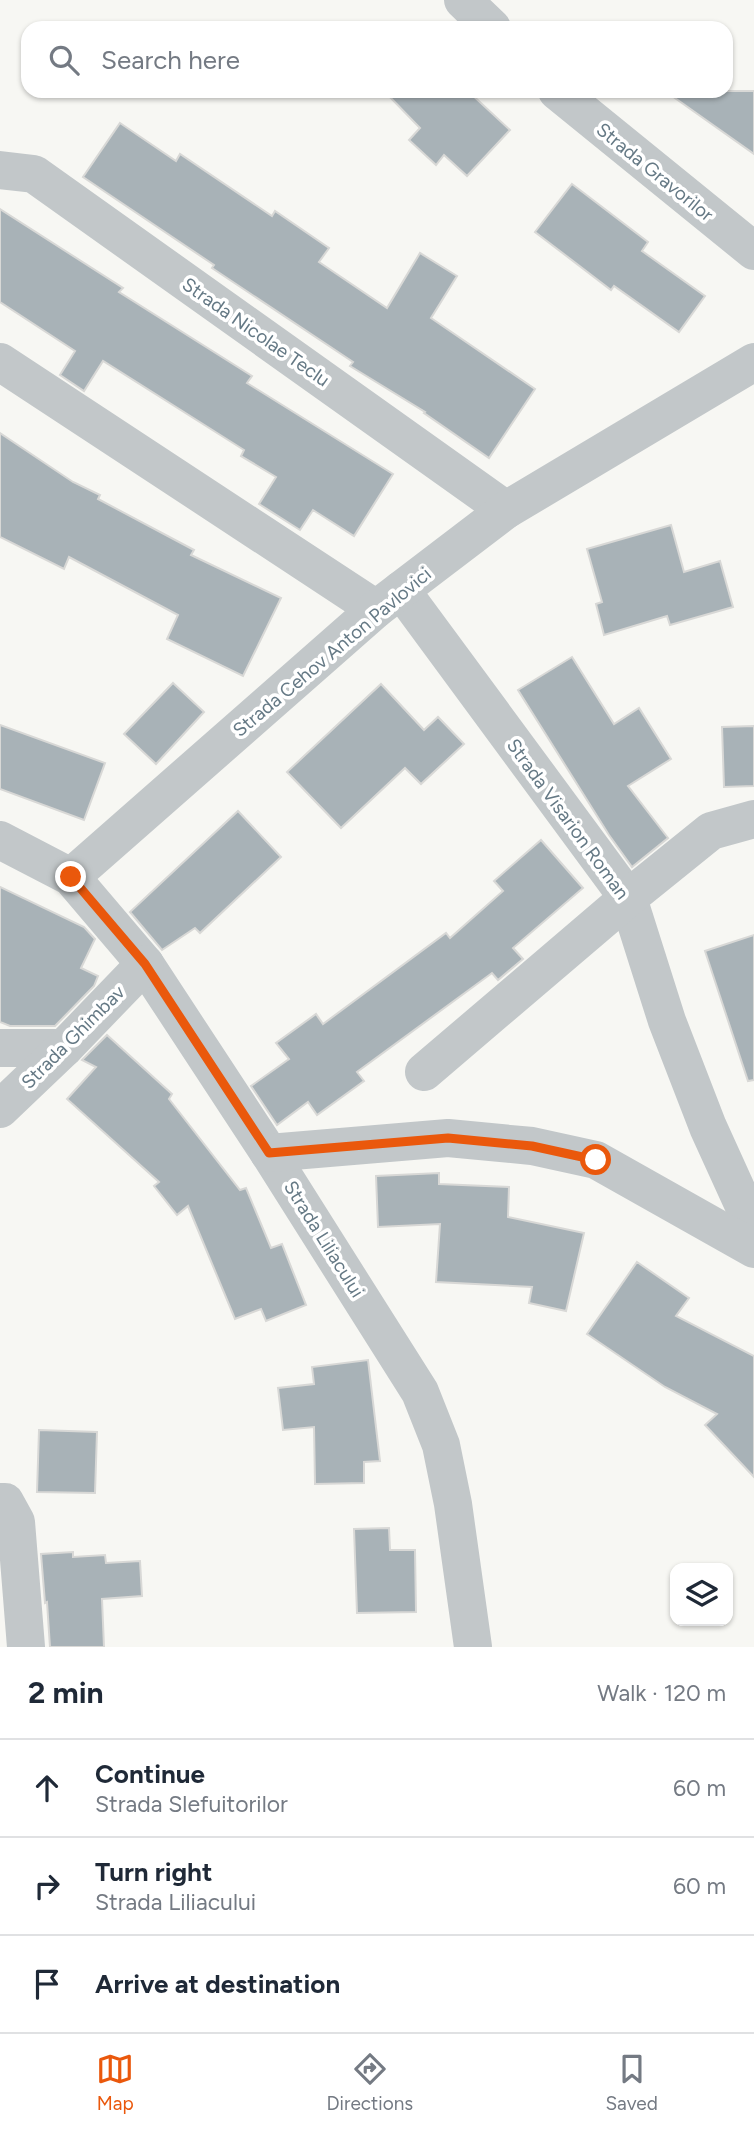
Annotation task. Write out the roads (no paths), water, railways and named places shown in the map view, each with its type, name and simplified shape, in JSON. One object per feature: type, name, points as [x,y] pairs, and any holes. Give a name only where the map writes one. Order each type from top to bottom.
[{"type":"street","points":[[463,0],[485,21]]},
{"type":"street","name":"Strada Gravorilor","points":[[565,98],[754,251]]},
{"type":"street","name":"Strada Nicolae Teclu","points":[[0,170],[34,174],[506,510]]},
{"type":"street","points":[[0,362],[388,600]]},
{"type":"street","name":"Strada Cehov Anton Pavlovici","points":[[71,877],[388,600],[506,510],[754,362]]},
{"type":"street","name":"Strada Visarion Roman","points":[[388,600],[628,898],[667,1021],[708,1127],[754,1228]]},
{"type":"street","points":[[424,1072],[711,831],[754,819]]},
{"type":"street","points":[[0,840],[71,877]]},
{"type":"street","name":"Strada Liliacului","points":[[71,877],[145,964],[269,1153],[420,1392],[441,1445],[453,1504],[473,1647]]},
{"type":"street","name":"Strada Ghimbav","points":[[0,1109],[64,1048],[145,964]]},
{"type":"street","points":[[0,1048],[64,1048]]},
{"type":"street","points":[[269,1153],[448,1138],[532,1146],[596,1160],[754,1249]]},
{"type":"street","points":[[0,1502],[5,1502],[16,1522],[26,1647]]}]
